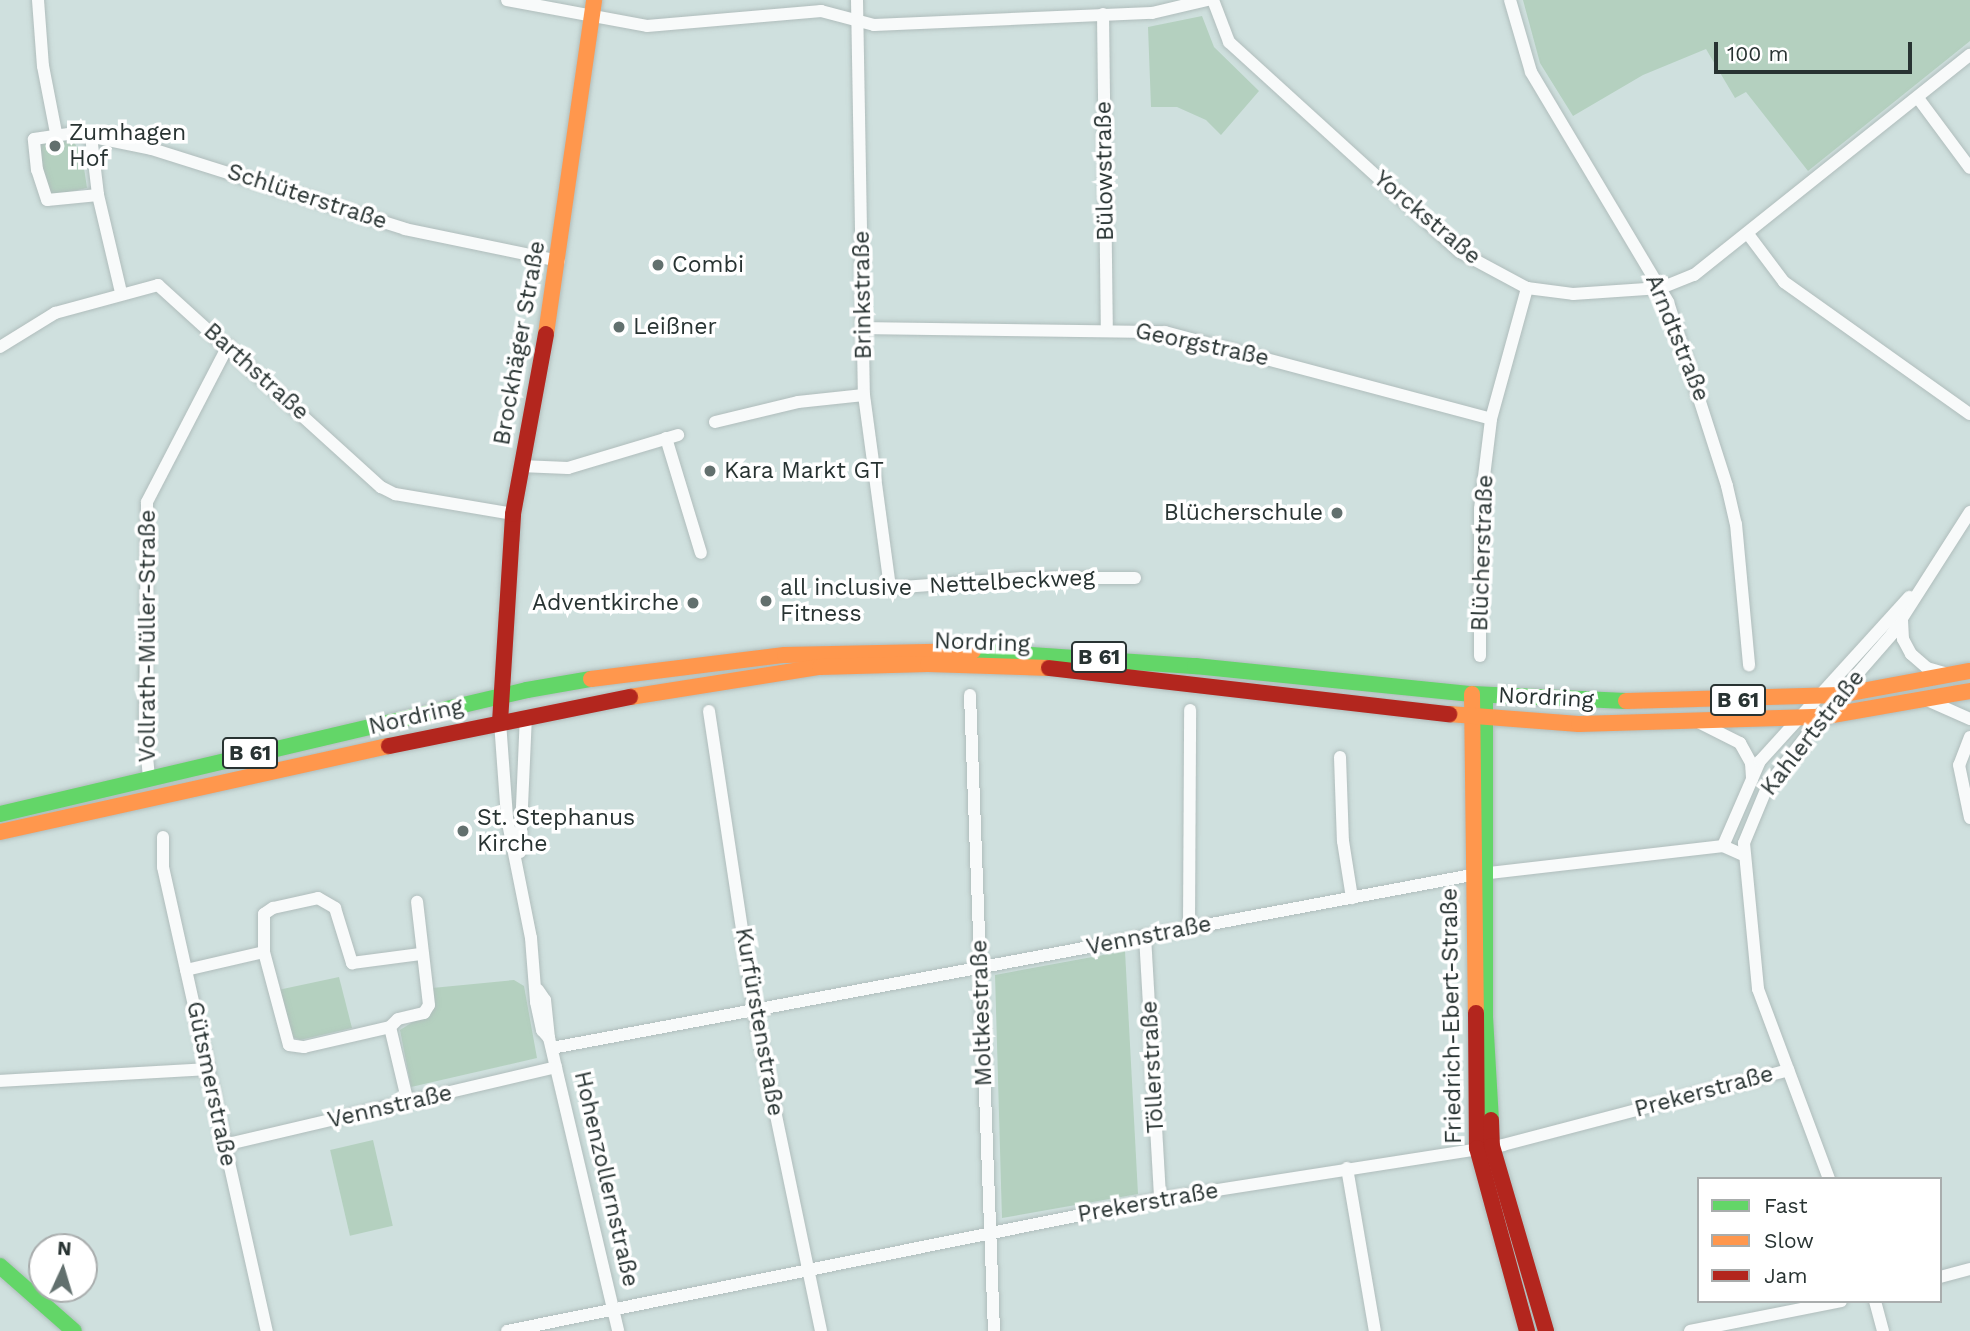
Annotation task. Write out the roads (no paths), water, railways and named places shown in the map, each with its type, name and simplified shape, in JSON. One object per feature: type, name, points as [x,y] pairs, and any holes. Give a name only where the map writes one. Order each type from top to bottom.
[{"type":"main road","name":"Brockhäger Straße","points":[[501,695],[513,514],[559,261],[594,0]]},
{"type":"main road","name":"Nordring","points":[[0,814],[501,695],[726,659],[928,650],[1094,657],[1478,694],[1660,703],[1840,695],[1952,676]]},
{"type":"main road","name":"Nordring","points":[[0,832],[500,722],[785,670],[928,664],[1181,678],[1478,717],[1579,724],[1795,719],[1927,700]]},
{"type":"main road","name":"B 61","points":[[1952,676],[1970,671]]},
{"type":"main road","points":[[526,717],[527,690]]},
{"type":"main road","name":"B 61","points":[[1927,700],[1970,691]]},
{"type":"main road","name":"Friedrich-Ebert-Straße","points":[[1478,694],[1485,1147],[1527,1331]]},
{"type":"main road","name":"Hohenzollernstraße","points":[[500,722],[501,695]]},
{"type":"main road","name":"Friedrich-Ebert-Straße","points":[[1485,1147],[1546,1331]]},
{"type":"main road","points":[[0,1266],[74,1331]]},
{"type":"street","points":[[38,0],[43,66],[56,133],[32,143],[44,197],[98,195]]},
{"type":"street","points":[[507,0],[593,18],[648,26],[821,11],[874,25],[1103,14],[1207,0]]},
{"type":"street","name":"Brinkstraße","points":[[857,0],[864,395],[890,588]]},
{"type":"street","name":"Yorckstraße","points":[[1213,0],[1229,41],[1461,252],[1527,288],[1605,295],[1661,288],[1694,275],[1970,55]]},
{"type":"street","name":"Arndtstraße","points":[[1510,0],[1531,72],[1661,288],[1709,418],[1736,524],[1749,665]]},
{"type":"street","name":"Bülowstraße","points":[[1103,14],[1107,328]]},
{"type":"street","points":[[1918,98],[1970,167]]},
{"type":"street","name":"Schlüterstraße","points":[[56,133],[91,136],[199,163],[405,229],[559,261]]},
{"type":"street","points":[[91,136],[98,195],[121,292]]},
{"type":"street","points":[[1748,234],[1784,282],[1970,414]]},
{"type":"street","name":"Barthstraße","points":[[0,347],[55,313],[149,284],[165,288],[381,487],[395,494],[513,514]]},
{"type":"street","name":"Blücherstraße","points":[[1479,656],[1480,509],[1491,419],[1527,288]]},
{"type":"street","name":"Georgstraße","points":[[864,328],[1107,328],[1165,332],[1491,419]]},
{"type":"street","name":"Vollrath-Müller-Straße","points":[[149,778],[145,734],[147,502],[217,359],[228,346]]},
{"type":"street","points":[[715,422],[798,402],[864,395]]},
{"type":"street","points":[[520,467],[568,468],[672,437],[701,553]]},
{"type":"street","name":"Kahlertstraße","points":[[1828,1177],[1758,989],[1745,856],[1748,827],[1765,792],[1821,717],[1902,619],[1920,585],[1970,512]]},
{"type":"street","name":"Nettelbeckweg","points":[[890,588],[1022,579],[1135,578]]},
{"type":"street","name":"Kahlertstraße","points":[[1723,846],[1760,761],[1795,719],[1920,585]]},
{"type":"street","points":[[1902,619],[1903,639],[1911,654],[1927,668],[1952,676]]},
{"type":"street","name":"Moltkestraße","points":[[970,695],[994,1331]]},
{"type":"street","points":[[1927,700],[1970,719]]},
{"type":"street","points":[[1189,927],[1190,710]]},
{"type":"street","name":"Kurfürstenstraße","points":[[709,711],[754,1010],[821,1331]]},
{"type":"street","name":"Hohenzollernstraße","points":[[519,862],[526,717]]},
{"type":"street","name":"Hohenzollernstraße","points":[[500,722],[507,818],[519,862],[538,990],[545,1000],[556,1067],[618,1331]]},
{"type":"street","name":"Kahlertstraße","points":[[1697,722],[1740,743],[1751,764],[1752,780]]},
{"type":"street","points":[[1970,737],[1959,765],[1970,818]]},
{"type":"street","points":[[1340,757],[1343,841],[1352,898]]},
{"type":"street","name":"Gütsmerstraße","points":[[163,837],[163,867],[267,1331]]},
{"type":"street","points":[[1723,846],[1745,856]]},
{"type":"street","name":"Vennstraße","points":[[551,1043],[981,969],[1189,927],[1479,875],[1723,846]]},
{"type":"street","points":[[417,902],[425,946],[420,954],[429,1005],[424,1013],[398,1019],[390,1027],[304,1047],[289,1045],[264,952],[264,914],[272,908],[318,898],[335,908],[352,963],[420,954]]},
{"type":"street","name":"Töllerstraße","points":[[1145,936],[1160,1199]]},
{"type":"street","points":[[186,970],[264,952]]},
{"type":"street","points":[[390,1027],[408,1103]]},
{"type":"street","name":"Vennstraße","points":[[224,1145],[556,1067]]},
{"type":"street","points":[[0,1082],[208,1069]]},
{"type":"street","name":"Prekerstraße","points":[[507,1331],[1160,1199],[1485,1147],[1788,1070]]},
{"type":"street","points":[[1351,1168],[1375,1331]]},
{"type":"street","points":[[1942,1276],[1970,1269]]},
{"type":"street","points":[[1690,1331],[1831,1303]]},
{"type":"street","points":[[1876,1303],[1883,1331]]},
{"type":"place","name":"Zumhagen Hof","points":[[55,146]]},
{"type":"place","name":"Combi","points":[[658,265]]},
{"type":"place","name":"Leißner","points":[[619,327]]},
{"type":"place","name":"Kara Markt GT","points":[[710,471]]},
{"type":"place","name":"Blücherschule","points":[[1337,513]]},
{"type":"place","name":"all inclusive Fitness","points":[[766,601]]},
{"type":"place","name":"Adventkirche","points":[[693,603]]},
{"type":"place","name":"St. Stephanus Kirche","points":[[463,831]]}]
